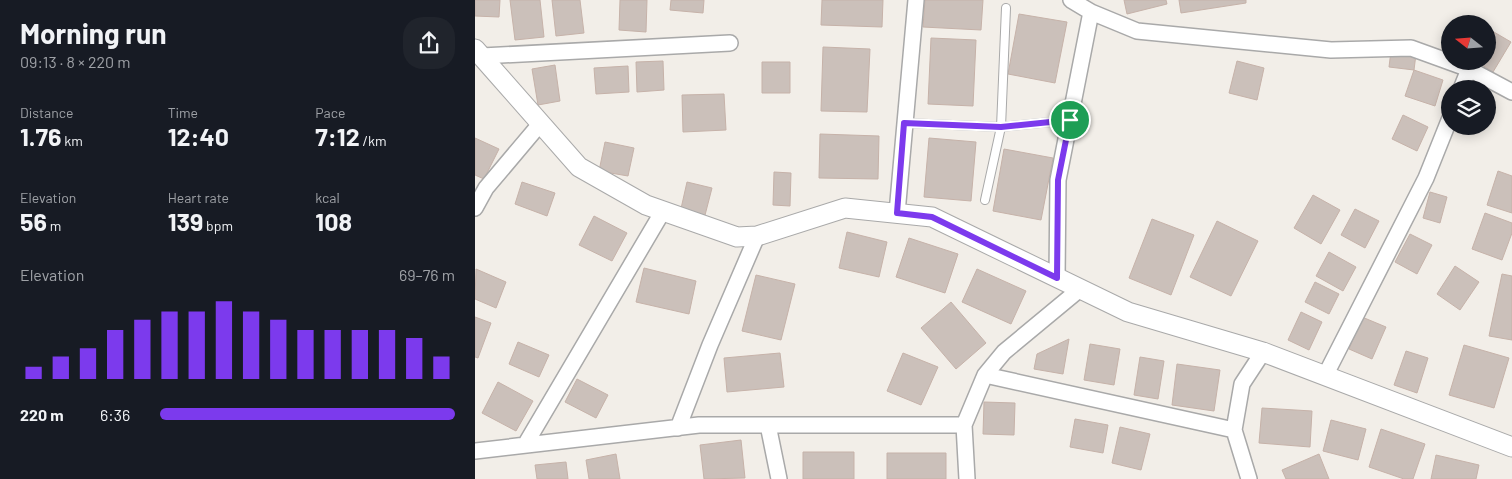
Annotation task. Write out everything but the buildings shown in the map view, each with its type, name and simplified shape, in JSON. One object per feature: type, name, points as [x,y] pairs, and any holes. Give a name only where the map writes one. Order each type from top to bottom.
[{"type":"street","points":[[897,213],[916,0]]},
{"type":"street","points":[[1071,0],[1091,12],[1137,31],[1331,50],[1411,48],[1441,59]]},
{"type":"street","points":[[1057,278],[1058,180],[1091,12]]},
{"type":"street","points":[[479,52],[730,44]]},
{"type":"street","points":[[479,52],[579,167],[646,205],[737,237],[757,236],[845,208],[932,217],[1127,312],[1263,352],[1512,447]]},
{"type":"street","points":[[1471,70],[1512,92]]},
{"type":"street","points":[[475,208],[486,188],[540,124]]},
{"type":"street","points":[[1325,376],[1426,178],[1443,135]]},
{"type":"street","points":[[525,445],[663,211]]},
{"type":"street","points":[[678,428],[710,345],[757,236]]},
{"type":"street","points":[[967,479],[964,425],[985,375],[1004,352],[1080,289]]},
{"type":"street","points":[[1249,479],[1234,430],[1242,384],[1263,352]]},
{"type":"street","points":[[985,375],[1234,430]]},
{"type":"street","points":[[475,451],[699,425],[964,425]]},
{"type":"street","points":[[768,425],[779,479]]},
{"type":"lane","points":[[985,200],[1001,127],[1006,8]]},
{"type":"lane","points":[[904,123],[1001,127],[1070,120]]},
{"type":"route","points":[[1070,120],[1058,180],[1057,278],[932,217],[897,213],[904,123],[1001,127],[1070,120]]}]
